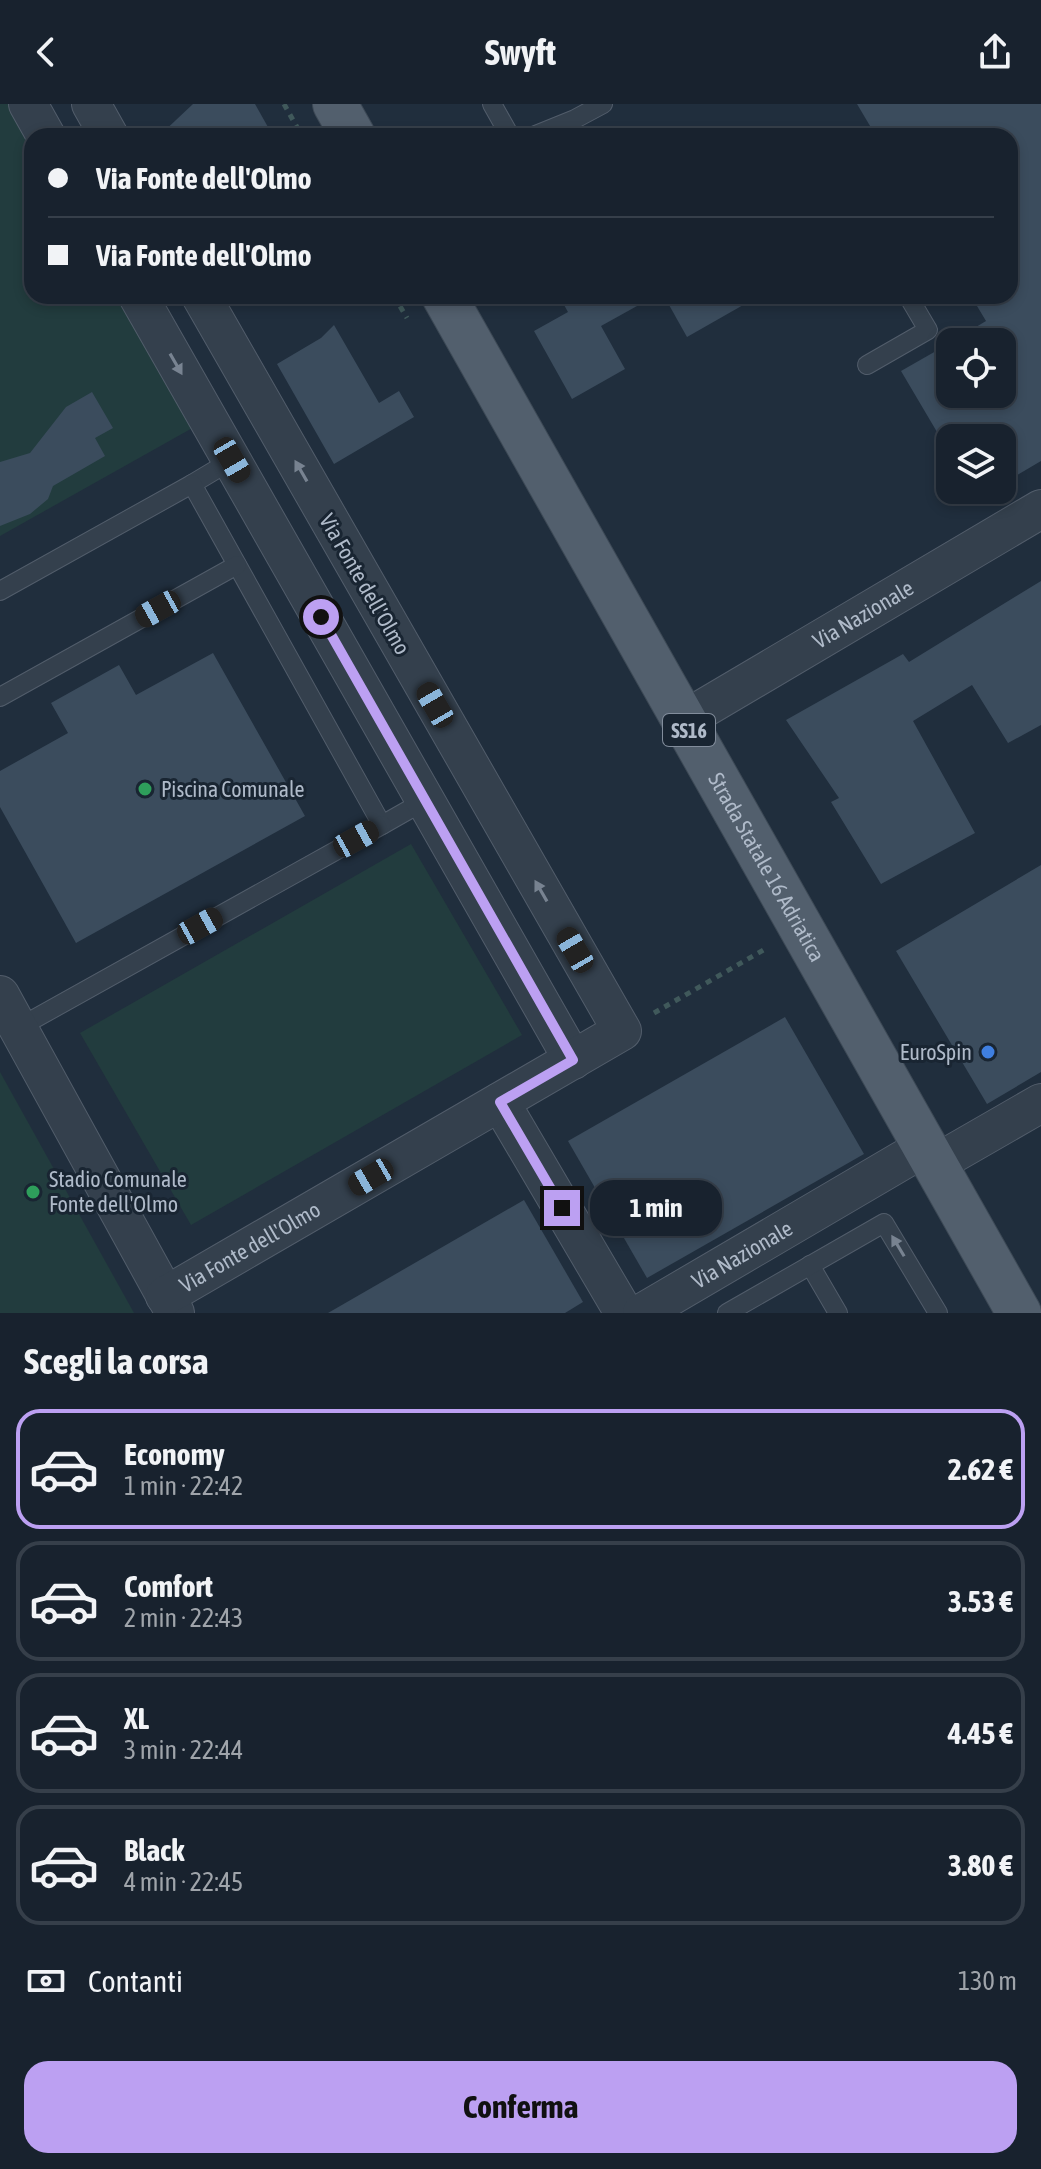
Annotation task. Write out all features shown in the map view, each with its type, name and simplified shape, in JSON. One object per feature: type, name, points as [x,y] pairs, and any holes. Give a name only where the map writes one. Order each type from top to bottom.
[{"type":"main road","points":[[335,104],[348,128]]},
{"type":"main road","name":"Strada Statale 16 Adriatica","points":[[449,304],[1019,1313]]},
{"type":"street","points":[[28,104],[42,128]]},
{"type":"street","points":[[91,104],[104,128]]},
{"type":"street","points":[[143,304],[573,1060]]},
{"type":"street","name":"Via Fonte dell'Olmo","points":[[9,1012],[170,1305],[500,1102],[622,1031],[206,304]]},
{"type":"street","name":"Via Nazionale","points":[[684,720],[1041,509]]},
{"type":"street","points":[[500,1102],[640,1312]]},
{"type":"street","points":[[930,1155],[1041,1103]]},
{"type":"street","name":"Via Nazionale","points":[[640,1312],[930,1155]]},
{"type":"lane","points":[[492,104],[506,128]]},
{"type":"lane","points":[[553,128],[603,104]]},
{"type":"lane","points":[[867,365],[928,330],[913,304]]},
{"type":"lane","points":[[0,591],[232,460]]},
{"type":"lane","points":[[192,484],[382,825]]},
{"type":"lane","points":[[0,697],[237,565]]},
{"type":"lane","points":[[9,1012],[426,800]]},
{"type":"lane","points":[[727,1313],[884,1223],[938,1313]]},
{"type":"lane","points":[[810,1265],[838,1313]]},
{"type":"path","points":[[284,104],[298,128]]},
{"type":"path","points":[[622,1031],[768,948]]},
{"type":"green space","points":[[0,104],[15,104],[28,128],[24,128],[24,304],[127,304],[196,426],[0,536]]},
{"type":"green space","points":[[411,844],[522,1035],[191,1225],[80,1033]]},
{"type":"green space","name":"Stadio Comunale Fonte dell'Olmo","points":[[0,1072],[134,1313],[0,1313]]},
{"type":"building","points":[[193,104],[255,104],[268,128],[168,128]]},
{"type":"building","points":[[857,104],[1041,104],[1041,461],[1016,476],[1016,424],[936,424],[936,430],[901,371],[936,351],[936,408],[1016,408],[1016,328],[974,328],[986,321],[976,304],[1018,304],[1018,128],[871,128]]},
{"type":"building","points":[[564,304],[641,304],[601,326],[625,369],[572,399],[534,331],[568,312]]},
{"type":"building","points":[[668,304],[745,304],[687,337]]},
{"type":"building","points":[[334,325],[379,403],[399,391],[414,417],[334,464],[277,364],[321,338]]},
{"type":"building","points":[[92,392],[113,428],[95,438],[105,456],[53,486],[48,499],[30,514],[0,526],[0,462],[30,453],[66,407]]},
{"type":"building","points":[[1041,581],[1041,725],[1008,743],[972,685],[913,721],[975,833],[881,884],[831,802],[839,798],[786,720],[903,654],[909,662]]},
{"type":"building","name":"Piscina Comunale","points":[[213,653],[305,816],[76,943],[0,807],[0,771],[68,733],[51,703],[119,665],[136,695]]},
{"type":"building","points":[[1041,865],[1041,1072],[987,1104],[896,951]]},
{"type":"building","points":[[785,1017],[864,1154],[647,1278],[568,1141]]},
{"type":"building","points":[[524,1200],[583,1302],[565,1313],[328,1313]]},
{"type":"place","name":"Piscina Comunale","points":[[145,789]]},
{"type":"place","name":"EuroSpin","points":[[988,1052]]},
{"type":"place","name":"Stadio Comunale Fonte dell'Olmo","points":[[33,1192]]},
{"type":"route","points":[[321,617],[573,1060],[500,1102],[562,1208]]}]
